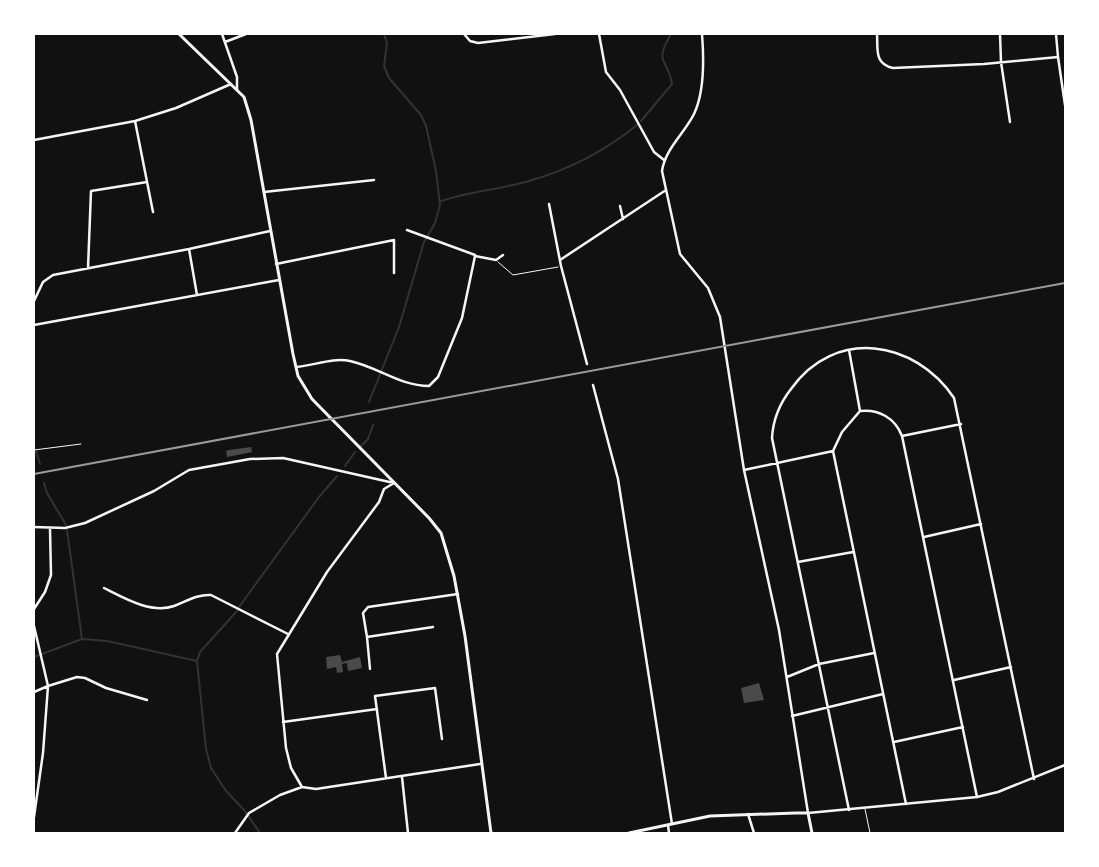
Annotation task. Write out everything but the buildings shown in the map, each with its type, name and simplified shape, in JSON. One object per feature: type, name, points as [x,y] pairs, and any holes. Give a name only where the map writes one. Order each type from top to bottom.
[{"type":"main road","points":[[179,34],[244,97],[251,120],[296,367],[302,384],[312,399],[423,511],[441,533],[450,557],[458,594],[491,833]]},
{"type":"main road","points":[[629,833],[710,816],[808,813],[812,833]]},
{"type":"street","points":[[222,34],[237,77],[237,90]]},
{"type":"street","points":[[225,42],[246,34]]},
{"type":"street","points":[[464,34],[470,41],[478,43],[555,34]]},
{"type":"street","points":[[599,34],[606,72],[620,90],[654,152],[664,160]]},
{"type":"street","points":[[702,34],[703,69],[697,106],[664,160],[662,171],[680,254],[715,300],[724,336],[744,470],[779,630],[808,813],[977,797],[998,792],[1034,779],[1065,765]]},
{"type":"street","points":[[877,34],[880,62],[884,66],[893,68],[1058,57]]},
{"type":"street","points":[[1000,34],[1010,122]]},
{"type":"street","points":[[1056,34],[1065,105]]},
{"type":"street","points":[[34,140],[135,120],[176,108],[232,84]]},
{"type":"street","points":[[135,120],[154,212]]},
{"type":"street","points":[[263,192],[374,180]]},
{"type":"street","points":[[88,268],[91,191],[147,182]]},
{"type":"street","points":[[560,260],[666,190]]},
{"type":"street","points":[[549,204],[561,266],[587,364]]},
{"type":"street","points":[[620,206],[623,219]]},
{"type":"street","points":[[406,230],[475,256],[496,260],[503,255]]},
{"type":"street","points":[[34,301],[43,282],[52,275],[189,249],[270,231]]},
{"type":"street","points":[[276,264],[394,240],[394,273]]},
{"type":"street","points":[[189,249],[197,296]]},
{"type":"street","points":[[296,367],[340,360],[351,361],[420,386],[434,384],[462,318],[475,256]]},
{"type":"street","points":[[34,325],[279,280]]},
{"type":"street","points":[[849,810],[776,462],[773,427],[786,395],[798,378],[814,363],[831,354],[849,350],[871,348],[886,350],[908,357],[932,372],[944,383],[954,398],[961,424],[1034,779]]},
{"type":"street","points":[[849,350],[860,411]]},
{"type":"street","points":[[593,385],[618,479],[670,825],[669,833]]},
{"type":"street","points":[[860,411],[876,412],[887,417],[899,428],[902,436],[977,797]]},
{"type":"street","points":[[860,411],[842,432],[833,451],[906,805]]},
{"type":"street","points":[[902,436],[961,424]]},
{"type":"street","points":[[744,470],[833,451]]},
{"type":"street","points":[[34,527],[50,529],[75,526],[100,518],[154,492],[189,470],[250,459],[283,458],[394,483]]},
{"type":"street","points":[[302,787],[294,775],[288,760],[276,660],[277,654],[327,572],[379,502],[384,489],[394,483]]},
{"type":"street","points":[[924,537],[981,524]]},
{"type":"street","points":[[34,609],[45,592],[51,575],[50,529]]},
{"type":"street","points":[[798,562],[853,552]]},
{"type":"street","points":[[104,588],[126,599],[159,608],[172,607],[199,596],[211,595],[288,634]]},
{"type":"street","points":[[370,669],[363,613],[368,606],[458,594]]},
{"type":"street","points":[[34,626],[48,686],[43,753],[34,817]]},
{"type":"street","points":[[367,637],[432,627]]},
{"type":"street","points":[[786,677],[819,664],[874,653]]},
{"type":"street","points":[[953,680],[1011,667]]},
{"type":"street","points":[[34,692],[76,677],[85,678],[106,688],[147,700]]},
{"type":"street","points":[[386,778],[375,696],[435,688],[442,739]]},
{"type":"street","points":[[792,716],[883,694]]},
{"type":"street","points":[[283,722],[377,709]]},
{"type":"street","points":[[893,742],[963,728]]},
{"type":"street","points":[[236,833],[249,813],[280,796],[302,787],[316,789],[480,764]]},
{"type":"street","points":[[402,777],[408,833]]},
{"type":"street","points":[[748,814],[754,833]]},
{"type":"lane","points":[[34,450],[81,444]]},
{"type":"lane","points":[[864,809],[870,833]]},
{"type":"path","points":[[496,260],[513,275],[561,266]]},
{"type":"waterway","points":[[369,402],[399,327],[424,242],[435,223],[440,205],[436,171],[426,126],[421,115],[389,78],[384,66],[387,43],[384,34]]},
{"type":"waterway","points":[[641,121],[672,84],[662,56],[671,34]]},
{"type":"waterway","points":[[439,202],[544,177],[586,159],[637,125]]},
{"type":"waterway","points":[[361,446],[368,439],[373,425]]},
{"type":"waterway","points":[[36,451],[40,464]]},
{"type":"waterway","points":[[345,466],[355,452]]},
{"type":"waterway","points":[[239,607],[319,497],[337,476]]},
{"type":"waterway","points":[[44,483],[47,493],[66,525]]},
{"type":"waterway","points":[[67,530],[82,639]]},
{"type":"waterway","points":[[197,661],[200,652],[237,611]]},
{"type":"waterway","points":[[34,657],[82,639],[107,641],[197,661],[206,749],[211,768],[226,791],[244,810],[260,833]]},
{"type":"railway","points":[[34,474],[1065,283]]}]
